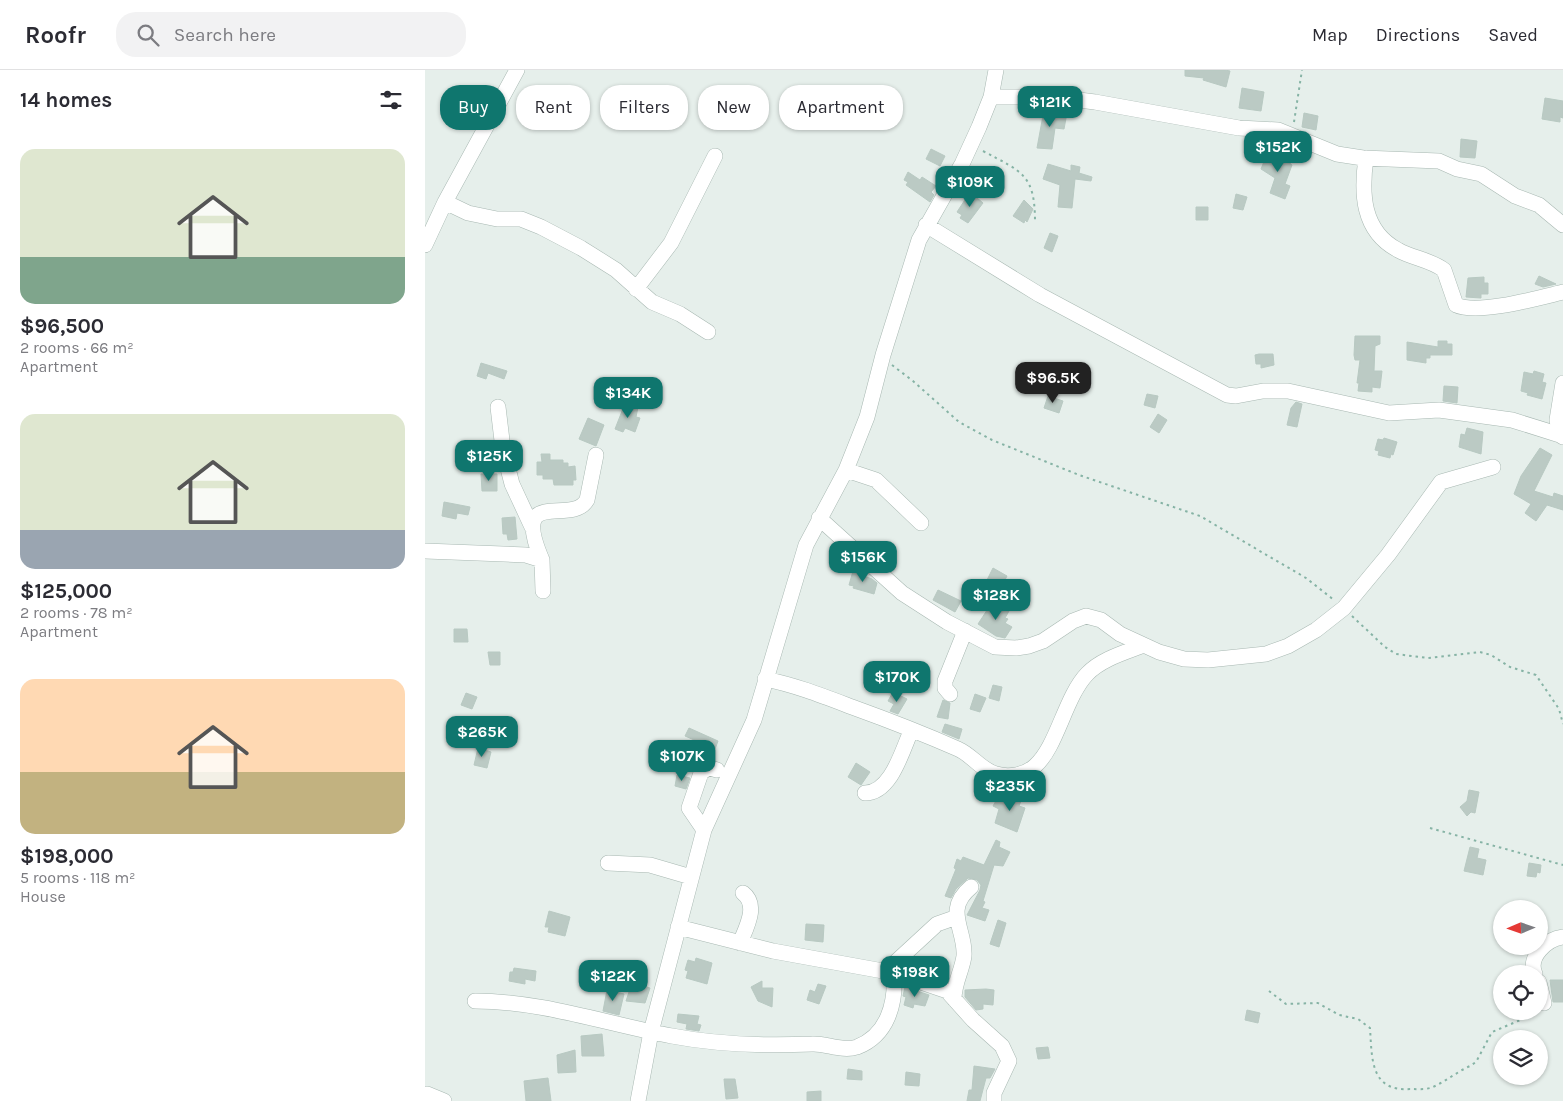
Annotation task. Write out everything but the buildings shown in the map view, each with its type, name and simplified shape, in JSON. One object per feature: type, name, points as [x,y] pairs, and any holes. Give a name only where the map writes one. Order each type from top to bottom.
[{"type":"street","points":[[425,244],[445,202],[517,70]]},
{"type":"street","points":[[638,1101],[651,1032],[704,830],[754,720],[797,568],[819,518],[846,470],[867,417],[881,359],[912,260],[927,225],[971,144],[991,97],[996,70]]},
{"type":"street","points":[[991,97],[1055,97],[1095,102],[1239,128],[1278,130],[1292,134],[1333,153],[1366,158],[1439,161],[1457,169],[1481,174],[1515,196],[1539,205],[1563,224]]},
{"type":"street","points":[[636,290],[676,236],[715,156]]},
{"type":"street","points":[[1366,158],[1362,186],[1364,202],[1376,231],[1398,251],[1445,270],[1456,305],[1465,309],[1521,303],[1563,292]]},
{"type":"street","points":[[445,202],[467,213],[497,219],[521,220],[541,227],[581,248],[616,270],[636,290],[652,302],[680,314],[708,332]]},
{"type":"street","points":[[927,225],[1040,295],[1227,395],[1236,396],[1288,391],[1389,413],[1439,410],[1512,420],[1561,436]]},
{"type":"street","points":[[1561,436],[1557,420],[1563,383]]},
{"type":"street","points":[[497,407],[503,448],[512,484],[531,527],[542,560],[543,591]]},
{"type":"street","points":[[531,527],[533,520],[539,514],[549,510],[574,509],[584,505],[587,500],[596,455]]},
{"type":"street","points":[[819,518],[901,593],[947,622],[995,647],[1016,648],[1043,641],[1073,621],[1086,616],[1101,620],[1120,634],[1159,652],[1192,660],[1266,654],[1288,646],[1316,630],[1344,608],[1388,555],[1441,482],[1493,466]]},
{"type":"street","points":[[846,470],[876,480],[921,522]]},
{"type":"street","points":[[425,551],[526,555],[542,560]]},
{"type":"street","points":[[950,694],[945,688],[945,682],[965,630]]},
{"type":"street","points":[[765,679],[801,688],[967,753],[987,771],[998,775],[1023,774],[1036,765],[1052,740],[1077,688],[1087,673],[1098,665],[1145,644]]},
{"type":"street","points":[[865,793],[878,790],[884,784],[892,772],[911,731]]},
{"type":"street","points":[[664,754],[730,775]]},
{"type":"street","points":[[704,830],[689,808],[701,773],[709,767]]},
{"type":"street","points":[[608,863],[650,865],[691,877]]},
{"type":"street","points":[[954,998],[954,989],[964,957],[957,906],[971,886]]},
{"type":"street","points":[[740,942],[751,907],[748,897],[743,893]]},
{"type":"street","points":[[890,972],[937,924],[957,917]]},
{"type":"street","points":[[678,927],[773,951],[890,972],[947,991],[1002,1046],[1009,1061],[994,1093],[994,1101]]},
{"type":"street","points":[[1534,965],[1535,957],[1550,941],[1563,937]]},
{"type":"street","points":[[475,1001],[499,1001],[545,1008],[651,1032],[728,1045],[815,1044],[851,1049],[879,1034],[885,1026],[895,992],[890,972]]},
{"type":"street","points":[[427,1094],[444,1101]]},
{"type":"path","points":[[1292,134],[1302,70]]},
{"type":"path","points":[[971,144],[1026,177],[1032,191],[1035,222]]},
{"type":"path","points":[[881,359],[913,380],[959,422],[993,440],[1079,476],[1200,516],[1306,578],[1344,608],[1385,647],[1396,654],[1428,658],[1480,652],[1536,675],[1559,708],[1563,724]]},
{"type":"path","points":[[1430,828],[1563,865]]},
{"type":"path","points":[[1269,991],[1286,1004],[1318,1003],[1339,1015],[1358,1019],[1370,1028],[1372,1060],[1376,1074],[1391,1088],[1401,1090],[1431,1088],[1470,1066],[1476,1062],[1492,1032],[1520,1020]]}]
